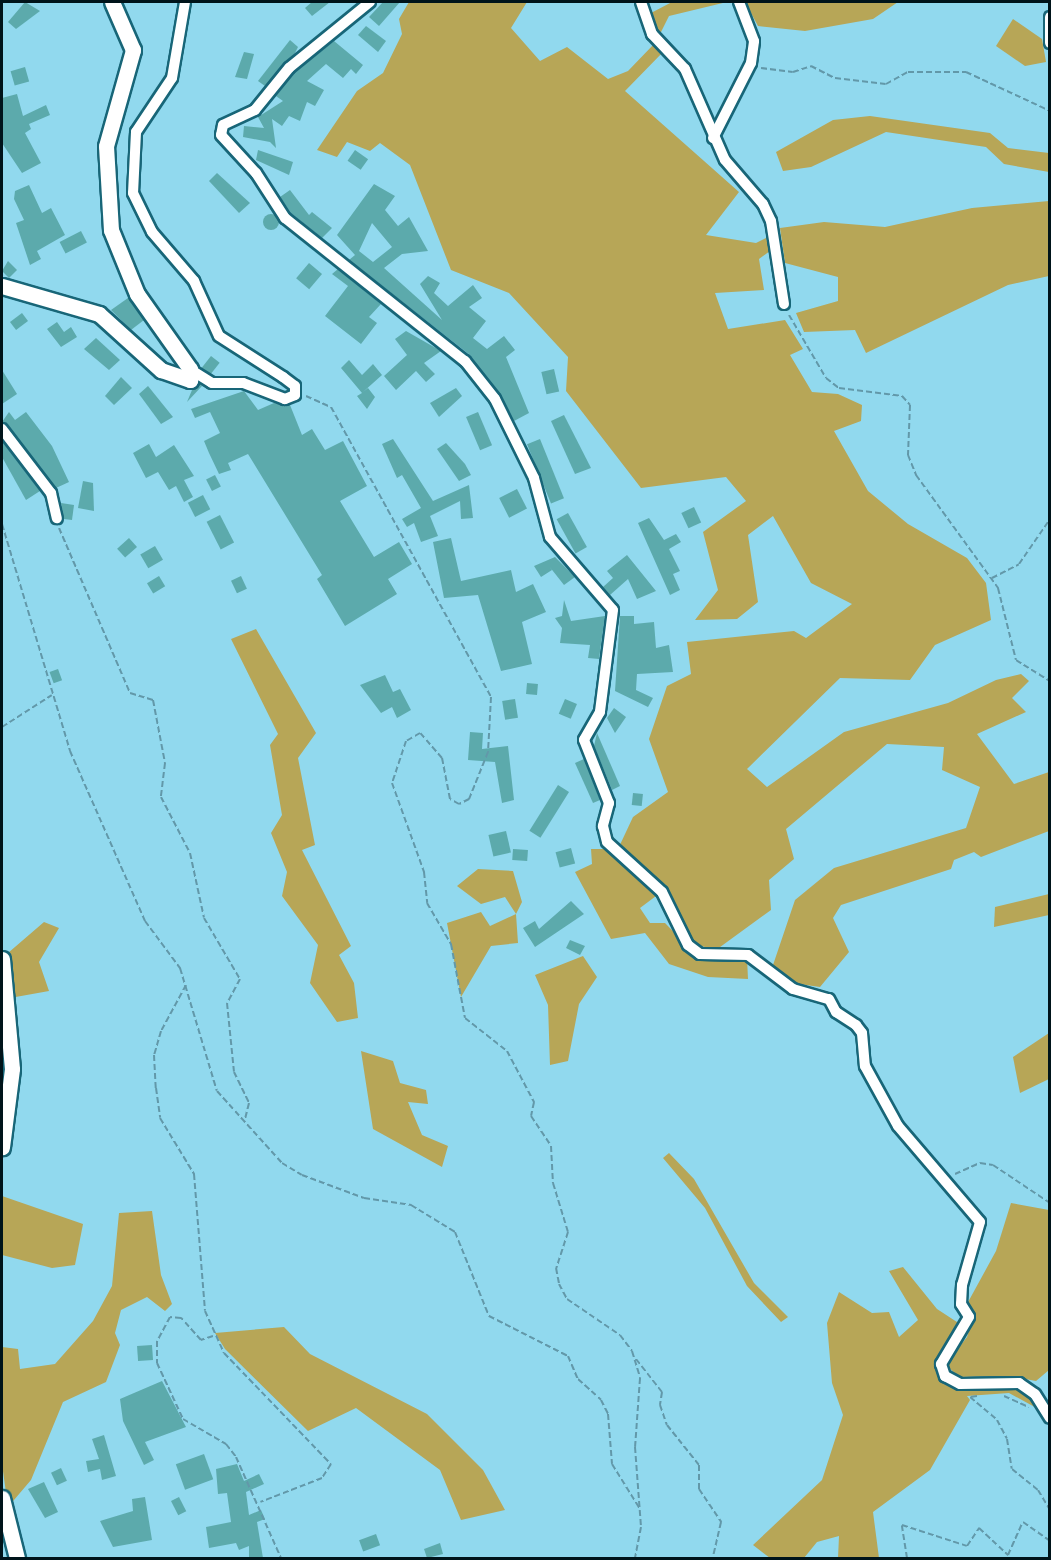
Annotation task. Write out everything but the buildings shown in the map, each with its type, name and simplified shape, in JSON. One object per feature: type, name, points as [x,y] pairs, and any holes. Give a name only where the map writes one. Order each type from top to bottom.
[{"type":"main road","points":[[2,286],[99,314],[175,380],[190,380],[190,369],[137,294],[111,230],[106,146],[133,50],[112,2]]},
{"type":"main road","points":[[2,959],[12,1069],[2,1147]]},
{"type":"main road","points":[[2,1498],[17,1558]]},
{"type":"street","points":[[185,2],[172,78],[136,132],[133,193],[152,232],[194,281],[219,336],[289,381],[295,395],[285,399],[243,383],[212,383],[190,369]]},
{"type":"street","points":[[370,2],[289,68],[255,110],[223,125],[221,135],[314,246],[465,360],[495,399],[534,478],[550,537],[613,610],[600,712],[584,740],[609,803],[603,826],[607,842],[662,892],[688,945],[700,954],[748,955],[793,989],[817,991],[830,999],[836,1012],[856,1024],[862,1034],[865,1066],[898,1126],[946,1177],[980,1222],[962,1285],[961,1304],[969,1317],[941,1364],[945,1376],[960,1384],[1019,1383],[1035,1394],[1049,1417]]},
{"type":"street","points":[[641,2],[652,34],[685,69],[713,138],[771,221],[784,304]]},
{"type":"street","points":[[713,138],[749,68],[754,41],[739,2]]},
{"type":"street","points":[[1050,17],[1050,43]]},
{"type":"street","points":[[2,429],[51,493],[57,518]]},
{"type":"path","points":[[749,68],[793,72],[811,66],[835,78],[886,84],[908,72],[966,72],[1050,111]]},
{"type":"path","points":[[784,304],[826,378],[856,393],[902,396],[910,405],[908,455],[916,475],[992,578],[1016,660],[1050,681]]},
{"type":"path","points":[[295,395],[316,396],[331,407],[491,697],[488,752],[469,798],[459,804],[450,799],[442,758],[420,733],[406,741],[392,783],[424,872],[427,903],[451,944],[465,1018],[507,1052],[534,1102],[531,1116],[551,1146],[553,1183],[568,1232],[556,1268],[559,1284],[567,1299],[620,1335],[662,1392],[660,1405],[667,1425],[699,1465],[699,1489],[721,1522],[713,1558]]},
{"type":"path","points":[[57,518],[130,693],[153,700],[165,763],[161,797],[190,853],[204,918],[240,979],[227,1003],[234,1072],[249,1103],[244,1119]]},
{"type":"path","points":[[992,578],[1019,564],[1050,519]]},
{"type":"path","points":[[2,524],[70,751],[146,921],[186,985],[217,1091],[282,1163],[320,1186],[411,1205],[454,1232],[489,1316],[568,1356],[579,1379],[601,1400],[608,1414],[612,1464],[641,1510]]},
{"type":"path","points":[[2,727],[52,695]]},
{"type":"path","points":[[186,985],[161,1031],[154,1055],[156,1088],[160,1118],[194,1174],[200,1284],[213,1336],[330,1464],[322,1478],[260,1502]]},
{"type":"path","points":[[946,1177],[980,1163],[993,1165],[1050,1203]]},
{"type":"path","points":[[213,1336],[201,1340],[181,1318],[170,1317],[157,1341],[157,1363],[183,1419],[226,1444],[260,1502],[280,1558]]},
{"type":"path","points":[[632,1351],[640,1378],[635,1447],[641,1510],[635,1558]]},
{"type":"path","points":[[980,1396],[970,1397],[998,1420],[1012,1469],[1038,1490],[1050,1510]]},
{"type":"path","points":[[1000,1396],[1049,1417]]},
{"type":"path","points":[[907,1558],[902,1525],[967,1546],[979,1528],[1008,1555],[1023,1522],[1050,1541]]},
{"type":"shaded area","points":[[409,2],[527,2],[511,28],[540,61],[567,47],[608,79],[628,71],[654,44],[664,51],[625,91],[739,192],[706,235],[756,243],[766,238],[770,251],[759,259],[764,290],[715,293],[728,329],[785,320],[803,349],[790,355],[812,392],[838,394],[862,405],[861,421],[834,431],[868,491],[908,524],[967,558],[986,583],[991,620],[935,645],[910,680],[840,678],[747,769],[767,787],[844,732],[948,703],[996,680],[1021,674],[1029,681],[1012,698],[1026,712],[977,734],[1014,784],[1049,772],[1049,831],[981,857],[974,852],[954,860],[951,869],[841,905],[833,918],[849,952],[820,987],[792,983],[773,965],[795,900],[834,868],[966,828],[980,787],[942,770],[944,747],[887,744],[786,829],[794,859],[769,880],[771,910],[716,950],[690,943],[671,899],[618,849],[633,817],[668,792],[649,739],[667,686],[691,674],[687,642],[794,631],[806,638],[852,604],[811,583],[773,516],[748,535],[758,602],[737,619],[695,620],[718,590],[703,532],[746,501],[726,477],[641,488],[566,391],[568,357],[509,293],[451,270],[410,165],[380,143],[370,151],[347,142],[337,157],[317,150],[357,91],[383,73],[402,34],[399,19]]},
{"type":"shaded area","points":[[672,2],[727,2],[669,16],[660,34],[651,13]]},
{"type":"shaded area","points":[[745,2],[898,2],[873,19],[805,31],[758,26]]},
{"type":"shaded area","points":[[1013,19],[1042,39],[1046,62],[1025,66],[996,46]]},
{"type":"shaded area","points":[[870,116],[990,133],[1008,148],[1049,153],[1049,172],[1004,164],[986,147],[886,132],[811,167],[783,171],[776,152],[833,120]]},
{"type":"shaded area","points":[[1049,201],[1049,276],[1008,285],[866,353],[855,330],[804,332],[796,313],[838,301],[838,277],[785,263],[780,228],[824,222],[885,227],[972,208]]},
{"type":"shaded area","points":[[256,629],[316,733],[298,758],[315,845],[302,850],[351,946],[339,955],[354,983],[358,1018],[337,1022],[310,983],[318,945],[282,896],[287,872],[271,833],[282,815],[270,745],[278,734],[231,639]]},
{"type":"shaded area","points":[[591,849],[608,849],[646,882],[656,896],[640,908],[650,923],[665,923],[696,955],[747,958],[748,979],[708,977],[669,964],[645,933],[611,939],[575,872],[592,864]]},
{"type":"shaded area","points":[[478,869],[513,871],[522,902],[516,914],[505,897],[481,904],[457,886]]},
{"type":"shaded area","points":[[1049,894],[1049,915],[994,927],[995,907]]},
{"type":"shaded area","points":[[481,912],[490,926],[516,914],[518,943],[491,946],[461,997],[447,923]]},
{"type":"shaded area","points":[[44,922],[59,928],[39,962],[49,991],[10,998],[8,953]]},
{"type":"shaded area","points":[[583,956],[597,977],[579,1004],[568,1061],[550,1065],[548,1005],[535,975]]},
{"type":"shaded area","points":[[1049,1033],[1049,1079],[1020,1093],[1013,1057]]},
{"type":"shaded area","points":[[361,1051],[393,1061],[400,1083],[426,1090],[428,1104],[408,1102],[422,1135],[448,1146],[442,1167],[373,1129]]},
{"type":"shaded area","points":[[669,1153],[694,1179],[754,1283],[788,1317],[781,1322],[747,1286],[705,1208],[663,1158]]},
{"type":"shaded area","points":[[2,1196],[83,1224],[75,1265],[52,1268],[2,1255]]},
{"type":"shaded area","points":[[1011,1203],[1049,1210],[1049,1370],[1036,1381],[1009,1376],[959,1377],[948,1367],[950,1359],[967,1337],[973,1317],[967,1304],[996,1251]]},
{"type":"shaded area","points":[[152,1211],[161,1275],[172,1304],[165,1311],[147,1297],[121,1310],[115,1333],[120,1345],[106,1382],[63,1402],[31,1480],[8,1507],[2,1464],[2,1347],[18,1349],[20,1369],[55,1364],[93,1321],[112,1286],[119,1213]]},
{"type":"shaded area","points":[[903,1267],[937,1309],[960,1324],[938,1358],[942,1378],[1019,1386],[1042,1411],[1009,1393],[967,1396],[970,1400],[930,1470],[873,1512],[879,1558],[838,1558],[839,1536],[817,1542],[804,1558],[770,1558],[753,1545],[822,1480],[843,1415],[832,1383],[827,1323],[839,1292],[872,1313],[889,1312],[899,1337],[918,1320],[889,1271]]},
{"type":"shaded area","points":[[284,1327],[310,1354],[427,1414],[483,1470],[505,1510],[461,1520],[440,1470],[356,1408],[308,1431],[225,1349],[215,1333]]}]
